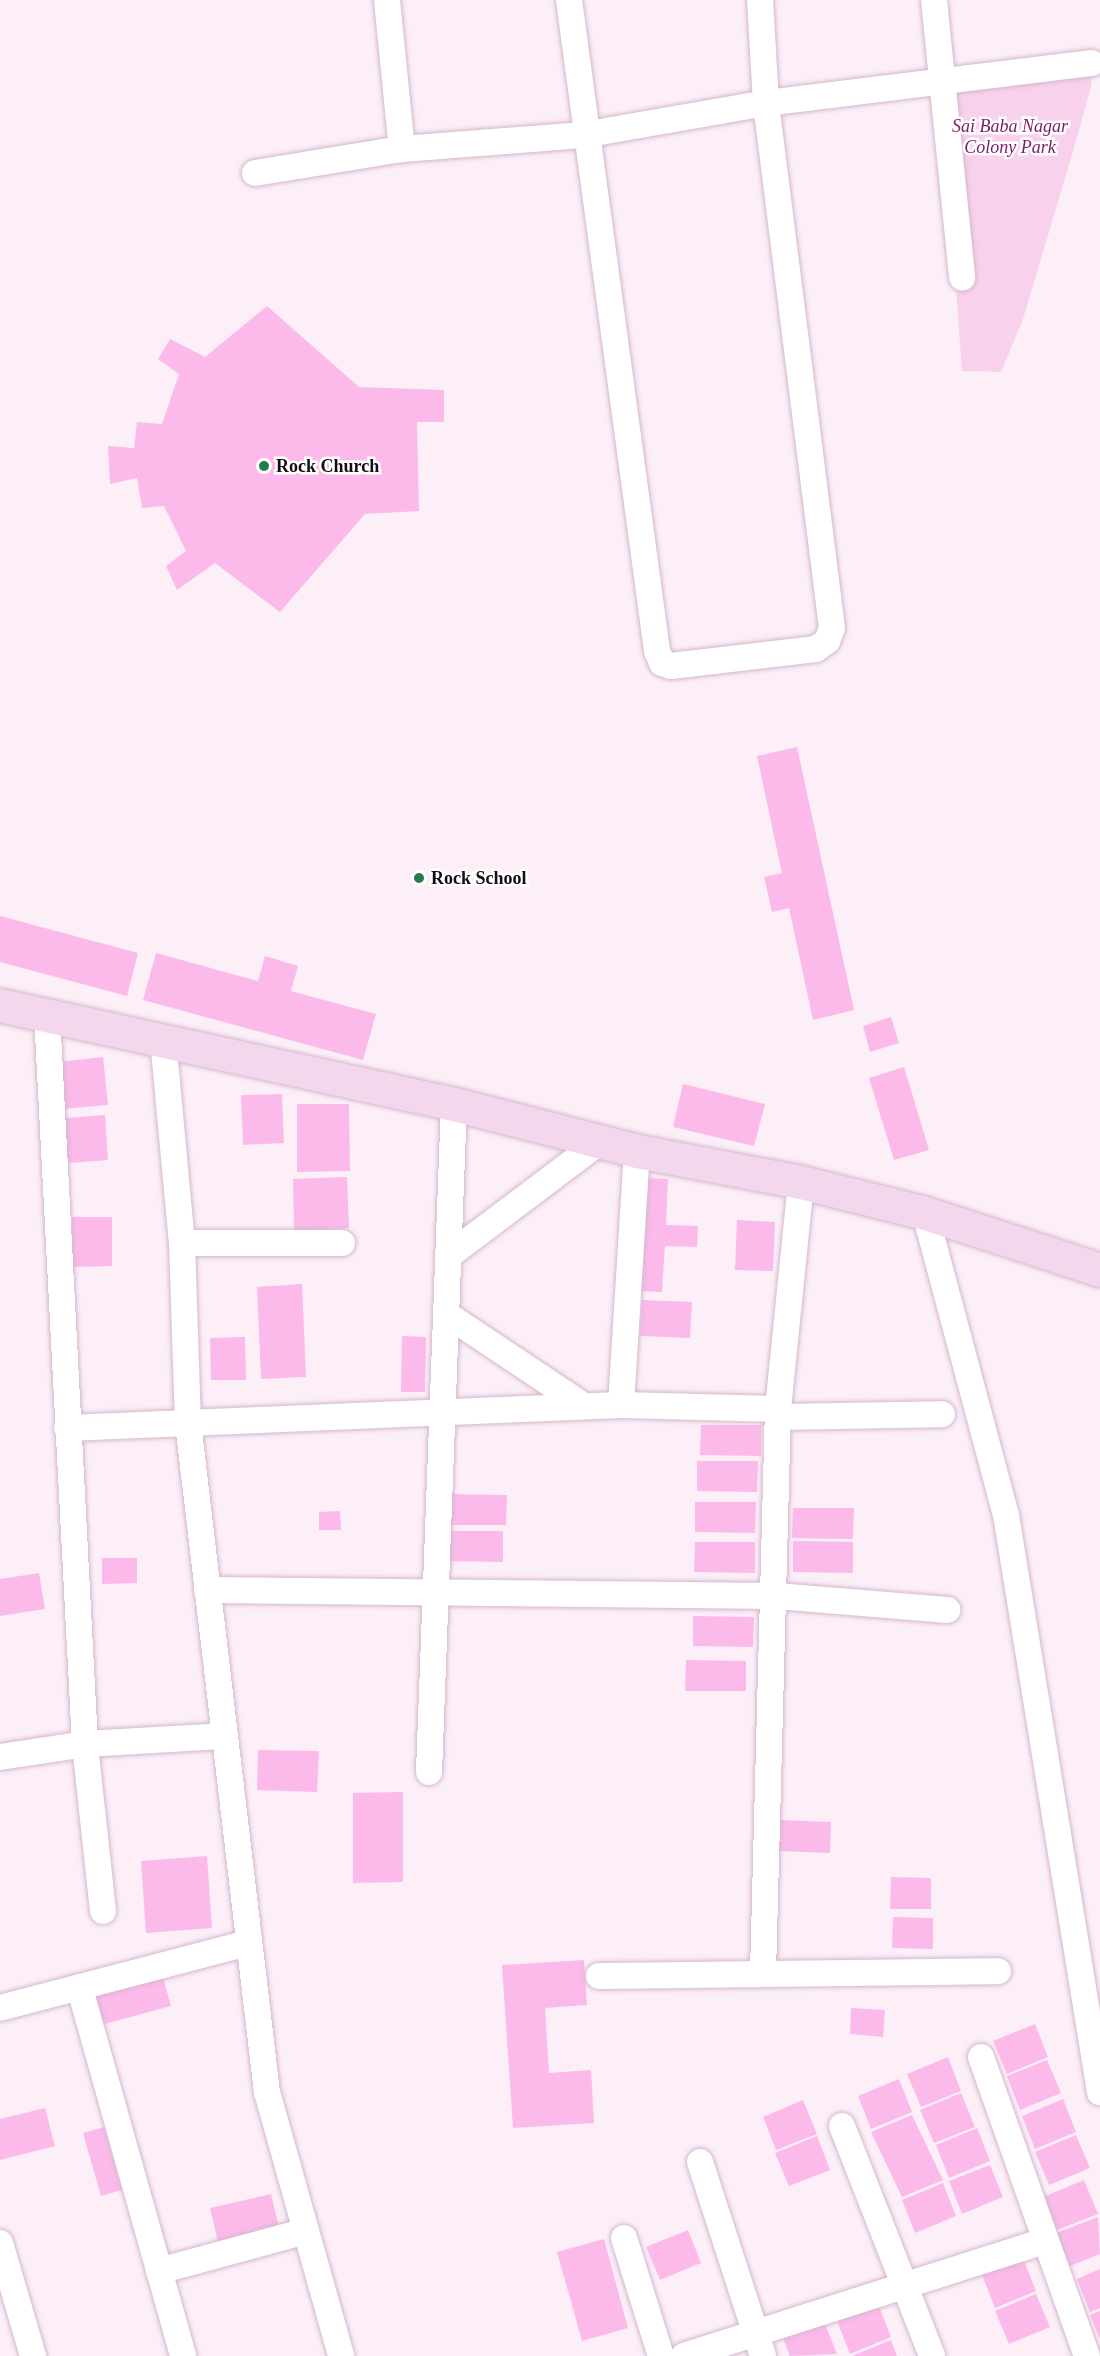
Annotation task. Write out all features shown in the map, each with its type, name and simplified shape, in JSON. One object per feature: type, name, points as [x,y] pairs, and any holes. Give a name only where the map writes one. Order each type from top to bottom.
[{"type":"street","points":[[387,0],[402,149]]},
{"type":"street","points":[[569,0],[584,135],[662,663],[671,666],[816,649],[827,641],[832,628],[766,103],[760,0]]},
{"type":"street","points":[[934,0],[940,80],[962,278]]},
{"type":"street","points":[[255,173],[402,149],[584,135],[766,103],[1092,63]]},
{"type":"street","points":[[0,1005],[454,1104],[603,1139],[637,1151],[801,1182],[925,1213],[1100,1270]]},
{"type":"street","points":[[46,1015],[85,1744],[103,1911]]},
{"type":"street","points":[[163,1039],[182,1243],[188,1423],[222,1736],[267,2092],[341,2356]]},
{"type":"street","points":[[429,1772],[433,1593],[454,1104]]},
{"type":"street","points":[[448,1256],[603,1139]]},
{"type":"street","points":[[621,1405],[637,1151]]},
{"type":"street","points":[[763,1973],[777,1596],[778,1413],[801,1182]]},
{"type":"street","points":[[925,1213],[1006,1515],[1100,2092]]},
{"type":"street","points":[[182,1243],[342,1243]]},
{"type":"street","points":[[446,1314],[584,1406]]},
{"type":"street","points":[[67,1428],[621,1405],[778,1413],[942,1414]]},
{"type":"street","points":[[207,1590],[777,1596],[947,1610]]},
{"type":"street","points":[[0,1756],[85,1744],[222,1736]]},
{"type":"street","points":[[0,2008],[80,1989],[248,1943]]},
{"type":"street","points":[[599,1976],[998,1971]]},
{"type":"street","points":[[80,1989],[183,2356]]},
{"type":"street","points":[[981,2057],[1044,2241],[1087,2356]]},
{"type":"street","points":[[842,2126],[932,2356]]},
{"type":"street","points":[[700,2162],[760,2345]]},
{"type":"street","points":[[159,2271],[306,2231]]},
{"type":"street","points":[[624,2238],[661,2356]]},
{"type":"street","points":[[684,2356],[760,2345],[905,2286],[1044,2241]]},
{"type":"street","points":[[0,2243],[33,2356]]},
{"type":"green space","name":"Sai Baba Nagar Colony Park","points":[[1092,63],[1091,87],[1072,155],[1023,319],[1001,372],[962,371],[941,80]]},
{"type":"building","points":[[267,306],[359,387],[444,390],[444,422],[417,422],[419,511],[365,514],[280,612],[215,563],[177,590],[166,566],[186,551],[164,506],[142,508],[137,478],[110,484],[108,446],[134,448],[137,422],[162,424],[179,374],[158,359],[170,339],[205,357]]},
{"type":"building","points":[[797,747],[854,1010],[813,1020],[789,908],[772,912],[764,877],[782,873],[757,756]]},
{"type":"building","points":[[0,916],[138,953],[127,996],[0,962]]},
{"type":"building","points":[[156,953],[258,981],[265,956],[298,966],[291,991],[376,1014],[363,1060],[143,1000]]},
{"type":"building","points":[[891,1017],[899,1043],[870,1052],[863,1026]]},
{"type":"building","points":[[103,1057],[108,1105],[62,1109],[57,1062]]},
{"type":"building","points":[[904,1067],[929,1150],[894,1160],[869,1078]]},
{"type":"building","points":[[683,1084],[765,1104],[754,1146],[673,1127]]},
{"type":"building","points":[[282,1094],[284,1143],[243,1145],[241,1095]]},
{"type":"building","points":[[297,1104],[349,1104],[350,1171],[297,1172]]},
{"type":"building","points":[[105,1115],[108,1160],[57,1164],[53,1119]]},
{"type":"building","points":[[347,1177],[349,1228],[294,1231],[293,1179]]},
{"type":"building","points":[[644,1178],[668,1179],[666,1225],[698,1226],[697,1247],[665,1246],[662,1292],[638,1291]]},
{"type":"building","points":[[72,1217],[112,1217],[112,1266],[72,1267]]},
{"type":"building","points":[[737,1220],[775,1222],[773,1271],[735,1270]]},
{"type":"building","points":[[302,1284],[306,1377],[261,1379],[257,1287]]},
{"type":"building","points":[[642,1300],[692,1302],[690,1338],[640,1336]]},
{"type":"building","points":[[402,1336],[426,1337],[425,1392],[401,1392]]},
{"type":"building","points":[[245,1337],[246,1380],[211,1380],[210,1338]]},
{"type":"building","points":[[701,1425],[761,1425],[761,1456],[700,1455]]},
{"type":"building","points":[[697,1461],[758,1461],[757,1492],[697,1491]]},
{"type":"building","points":[[446,1494],[507,1495],[506,1525],[446,1525]]},
{"type":"building","points":[[695,1502],[756,1502],[755,1533],[695,1532]]},
{"type":"building","points":[[793,1508],[854,1508],[853,1539],[792,1538]]},
{"type":"building","points":[[340,1511],[341,1530],[319,1530],[319,1512]]},
{"type":"building","points":[[443,1531],[503,1531],[503,1562],[442,1561]]},
{"type":"building","points":[[793,1541],[853,1542],[853,1573],[793,1572]]},
{"type":"building","points":[[695,1542],[755,1542],[755,1573],[694,1572]]},
{"type":"building","points":[[102,1558],[137,1558],[137,1583],[102,1584]]},
{"type":"building","points":[[39,1573],[45,1609],[0,1616],[0,1579]]},
{"type":"building","points":[[693,1616],[754,1617],[753,1647],[693,1646]]},
{"type":"building","points":[[686,1660],[746,1661],[746,1691],[685,1691]]},
{"type":"building","points":[[258,1750],[319,1751],[317,1792],[257,1790]]},
{"type":"building","points":[[403,1792],[403,1882],[353,1883],[353,1793]]},
{"type":"building","points":[[780,1820],[831,1822],[830,1853],[778,1851]]},
{"type":"building","points":[[207,1856],[212,1928],[146,1933],[141,1861]]},
{"type":"building","points":[[891,1877],[931,1878],[931,1909],[890,1909]]},
{"type":"building","points":[[893,1917],[933,1918],[933,1949],[892,1948]]},
{"type":"building","points":[[584,1960],[587,2005],[545,2008],[549,2073],[591,2070],[594,2123],[513,2128],[502,1965]]},
{"type":"building","points":[[161,1971],[171,2006],[101,2025],[92,1989]]},
{"type":"building","points":[[851,2008],[885,2010],[883,2037],[850,2034]]},
{"type":"building","points":[[1035,2024],[1048,2057],[1007,2074],[993,2041]]},
{"type":"building","points":[[948,2057],[961,2091],[921,2107],[907,2074]]},
{"type":"building","points":[[1047,2060],[1061,2093],[1020,2110],[1007,2076]]},
{"type":"building","points":[[899,2079],[912,2112],[871,2129],[858,2096]]},
{"type":"building","points":[[961,2093],[975,2127],[934,2143],[920,2110]]},
{"type":"building","points":[[1063,2099],[1076,2132],[1035,2149],[1022,2116]]},
{"type":"building","points":[[803,2100],[817,2134],[776,2150],[763,2117]]},
{"type":"building","points":[[45,2108],[55,2146],[0,2160],[0,2119]]},
{"type":"building","points":[[912,2115],[943,2180],[902,2197],[871,2132]]},
{"type":"building","points":[[104,2127],[122,2190],[101,2196],[83,2133]]},
{"type":"building","points":[[977,2128],[990,2161],[949,2178],[936,2145]]},
{"type":"building","points":[[1076,2135],[1090,2168],[1049,2185],[1035,2152]]},
{"type":"building","points":[[817,2136],[830,2170],[789,2186],[775,2153]]},
{"type":"building","points":[[990,2165],[1003,2197],[962,2214],[949,2181]]},
{"type":"building","points":[[1084,2180],[1098,2214],[1057,2230],[1043,2197]]},
{"type":"building","points":[[943,2183],[956,2216],[915,2233],[902,2200]]},
{"type":"building","points":[[271,2194],[279,2227],[218,2242],[210,2208]]},
{"type":"building","points":[[1098,2217],[1100,2254],[1070,2266],[1056,2233]]},
{"type":"building","points":[[688,2230],[701,2263],[660,2280],[646,2247]]},
{"type":"building","points":[[604,2239],[628,2328],[582,2341],[557,2252]]},
{"type":"building","points":[[1023,2258],[1036,2291],[995,2308],[982,2275]]},
{"type":"building","points":[[1100,2269],[1100,2308],[1090,2312],[1077,2279]]},
{"type":"building","points":[[1036,2294],[1050,2327],[1009,2344],[995,2311]]},
{"type":"building","points":[[878,2304],[891,2337],[850,2354],[837,2321]]},
{"type":"building","points":[[1100,2311],[1100,2339],[1090,2315]]},
{"type":"building","points":[[824,2321],[837,2354],[790,2356],[783,2338]]},
{"type":"building","points":[[891,2340],[897,2356],[852,2356]]},
{"type":"place","name":"Rock Church","points":[[264,466]]},
{"type":"place","name":"Rock School","points":[[419,878]]}]
